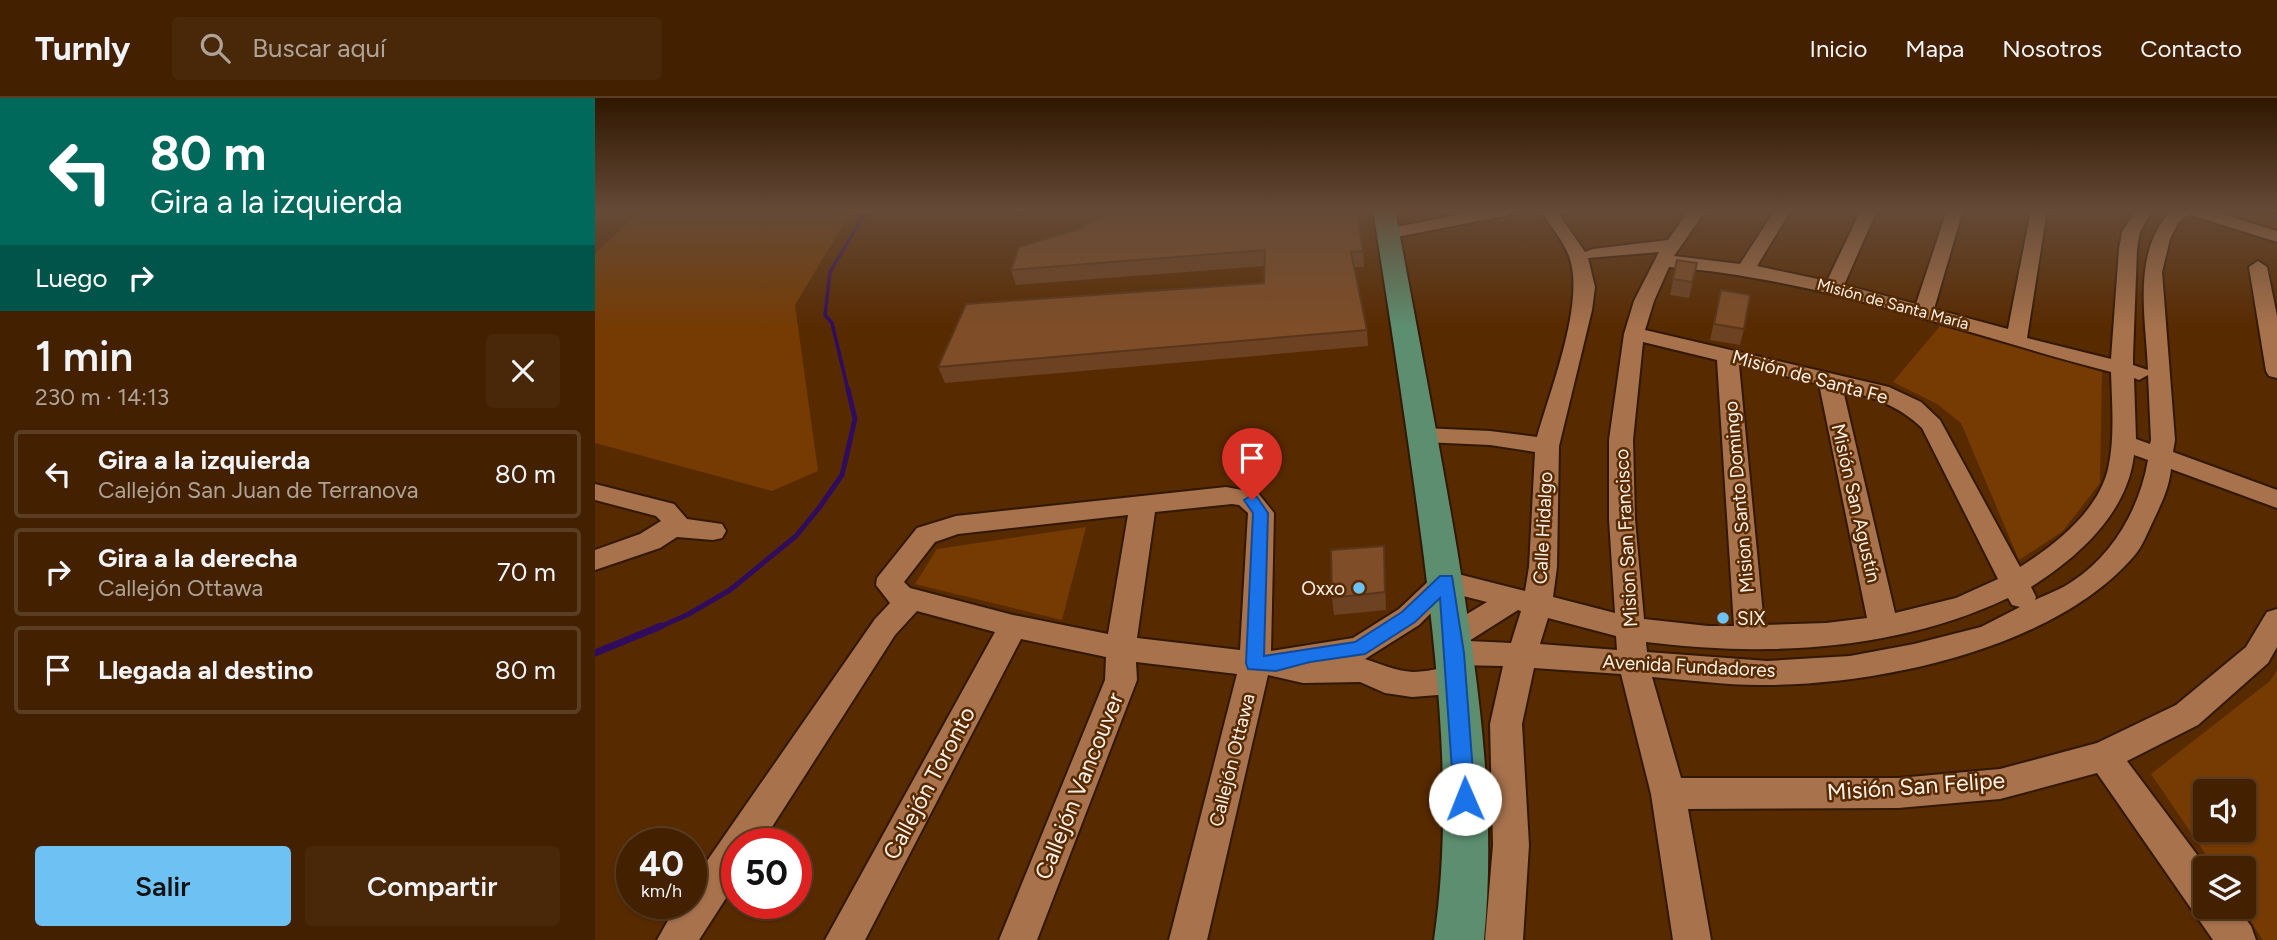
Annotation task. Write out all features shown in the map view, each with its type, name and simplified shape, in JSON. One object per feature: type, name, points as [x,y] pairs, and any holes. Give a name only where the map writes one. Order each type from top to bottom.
[{"type":"main road","points":[[1390,249],[1423,435],[1446,581],[1454,656],[1465,775],[1466,883],[1459,940]]},
{"type":"street","name":"Calle Hidalgo","points":[[1504,940],[1511,845],[1505,733],[1511,692],[1522,655],[1526,603],[1543,567],[1547,446],[1582,310],[1585,287],[1574,249]]},
{"type":"street","name":"Mision San Francisco","points":[[1670,249],[1644,301],[1635,334],[1621,440],[1622,519],[1633,663],[1668,794],[1692,940]]},
{"type":"street","points":[[1747,268],[1759,249]]},
{"type":"street","points":[[1834,288],[1851,249]]},
{"type":"street","points":[[1923,313],[1943,249]]},
{"type":"street","points":[[2011,335],[2030,249]]},
{"type":"street","name":"Avenida Fundadores","points":[[1446,581],[1629,628],[1708,638],[1826,635],[1884,627],[1963,607],[2013,584],[2049,562],[2084,531],[2110,495],[2120,471],[2124,435],[2123,362],[2128,249]]},
{"type":"street","name":"Avenida Fundadores","points":[[1454,656],[1522,655],[1767,673],[1850,668],[1914,656],[1989,636],[2084,588],[2126,548],[2156,488],[2163,449],[2153,272],[2157,249]]},
{"type":"street","points":[[1593,254],[1667,253]]},
{"type":"street","name":"Misión de Santa María","points":[[1667,253],[1834,288],[2157,371]]},
{"type":"street","points":[[2238,260],[2267,270],[2277,371]]},
{"type":"street","name":"Misión de Santa Fe","points":[[1635,334],[1881,392],[1913,407],[1932,425],[2013,584],[2033,615]]},
{"type":"street","name":"Mision Santo Domingo","points":[[1727,355],[1751,638]]},
{"type":"street","name":"Misión San Agustín","points":[[1829,379],[1884,627]]},
{"type":"street","points":[[1423,435],[1490,438],[1547,446]]},
{"type":"street","points":[[2124,435],[2163,449],[2277,499]]},
{"type":"street","points":[[2163,449],[2277,481]]},
{"type":"street","points":[[595,492],[665,510],[674,519],[673,527]]},
{"type":"street","name":"Callejón Ottawa","points":[[910,600],[894,591],[890,585],[891,578],[926,535],[956,525],[1236,495],[1245,497],[1258,506],[1261,513],[1266,663],[1188,940]]},
{"type":"street","name":"Callejón Vancouver","points":[[1018,940],[1121,680],[1121,648],[1143,503]]},
{"type":"street","points":[[595,560],[650,541],[673,527],[713,531]]},
{"type":"street","points":[[751,828],[885,627],[910,600],[1013,626],[1121,648],[1266,663],[1310,673],[1360,659],[1446,581]]},
{"type":"street","points":[[1360,659],[1382,679],[1423,685],[1454,656],[1526,603]]},
{"type":"street","name":"Misión San Felipe","points":[[1668,794],[1910,792],[2000,783],[2103,756],[2187,715],[2257,655],[2277,621]]},
{"type":"street","name":"Callejón Toronto","points":[[844,940],[1013,626]]},
{"type":"street","points":[[2103,756],[2193,880]]},
{"type":"street","points":[[676,940],[721,873]]},
{"type":"street","points":[[2222,919],[2237,940]]},
{"type":"shaded area","points":[[600,249],[828,249],[795,305],[818,471],[772,491],[595,443],[595,254]]},
{"type":"shaded area","points":[[1940,326],[2102,370],[2100,483],[2063,531],[2019,560],[1961,423],[1937,404],[1893,382]]},
{"type":"shaded area","points":[[1086,527],[1062,620],[915,584],[937,549]]},
{"type":"shaded area","points":[[2277,670],[2277,940],[2263,940],[2249,919],[2256,919],[2256,856],[2207,856],[2197,842],[2256,842],[2256,779],[2193,779],[2193,836],[2151,774],[2270,681]]},
{"type":"building","points":[[1018,249],[1363,249],[1351,252],[1367,330],[938,367],[966,304],[1264,283],[1265,250],[1011,270]]},
{"type":"building","points":[[1677,260],[1697,263],[1692,282],[1673,279]]},
{"type":"building","points":[[1721,290],[1750,295],[1744,329],[1714,324]]},
{"type":"building","name":"Oxxo","points":[[1384,546],[1385,592],[1332,598],[1331,550]]},
{"type":"waterway","points":[[844,249],[830,272],[825,315],[832,323],[848,390]]},
{"type":"waterway","points":[[657,628],[687,615],[730,590],[796,536],[819,508],[842,475],[855,419],[848,389]]},
{"type":"waterway","points":[[595,653],[661,626]]},
{"type":"place","name":"Oxxo","points":[[1359,588]]},
{"type":"place","name":"SIX","points":[[1723,618]]},
{"type":"route","points":[[1252,500],[1261,513],[1255,663],[1276,663],[1310,654],[1359,649],[1409,617],[1446,581],[1455,653],[1465,799]]}]
